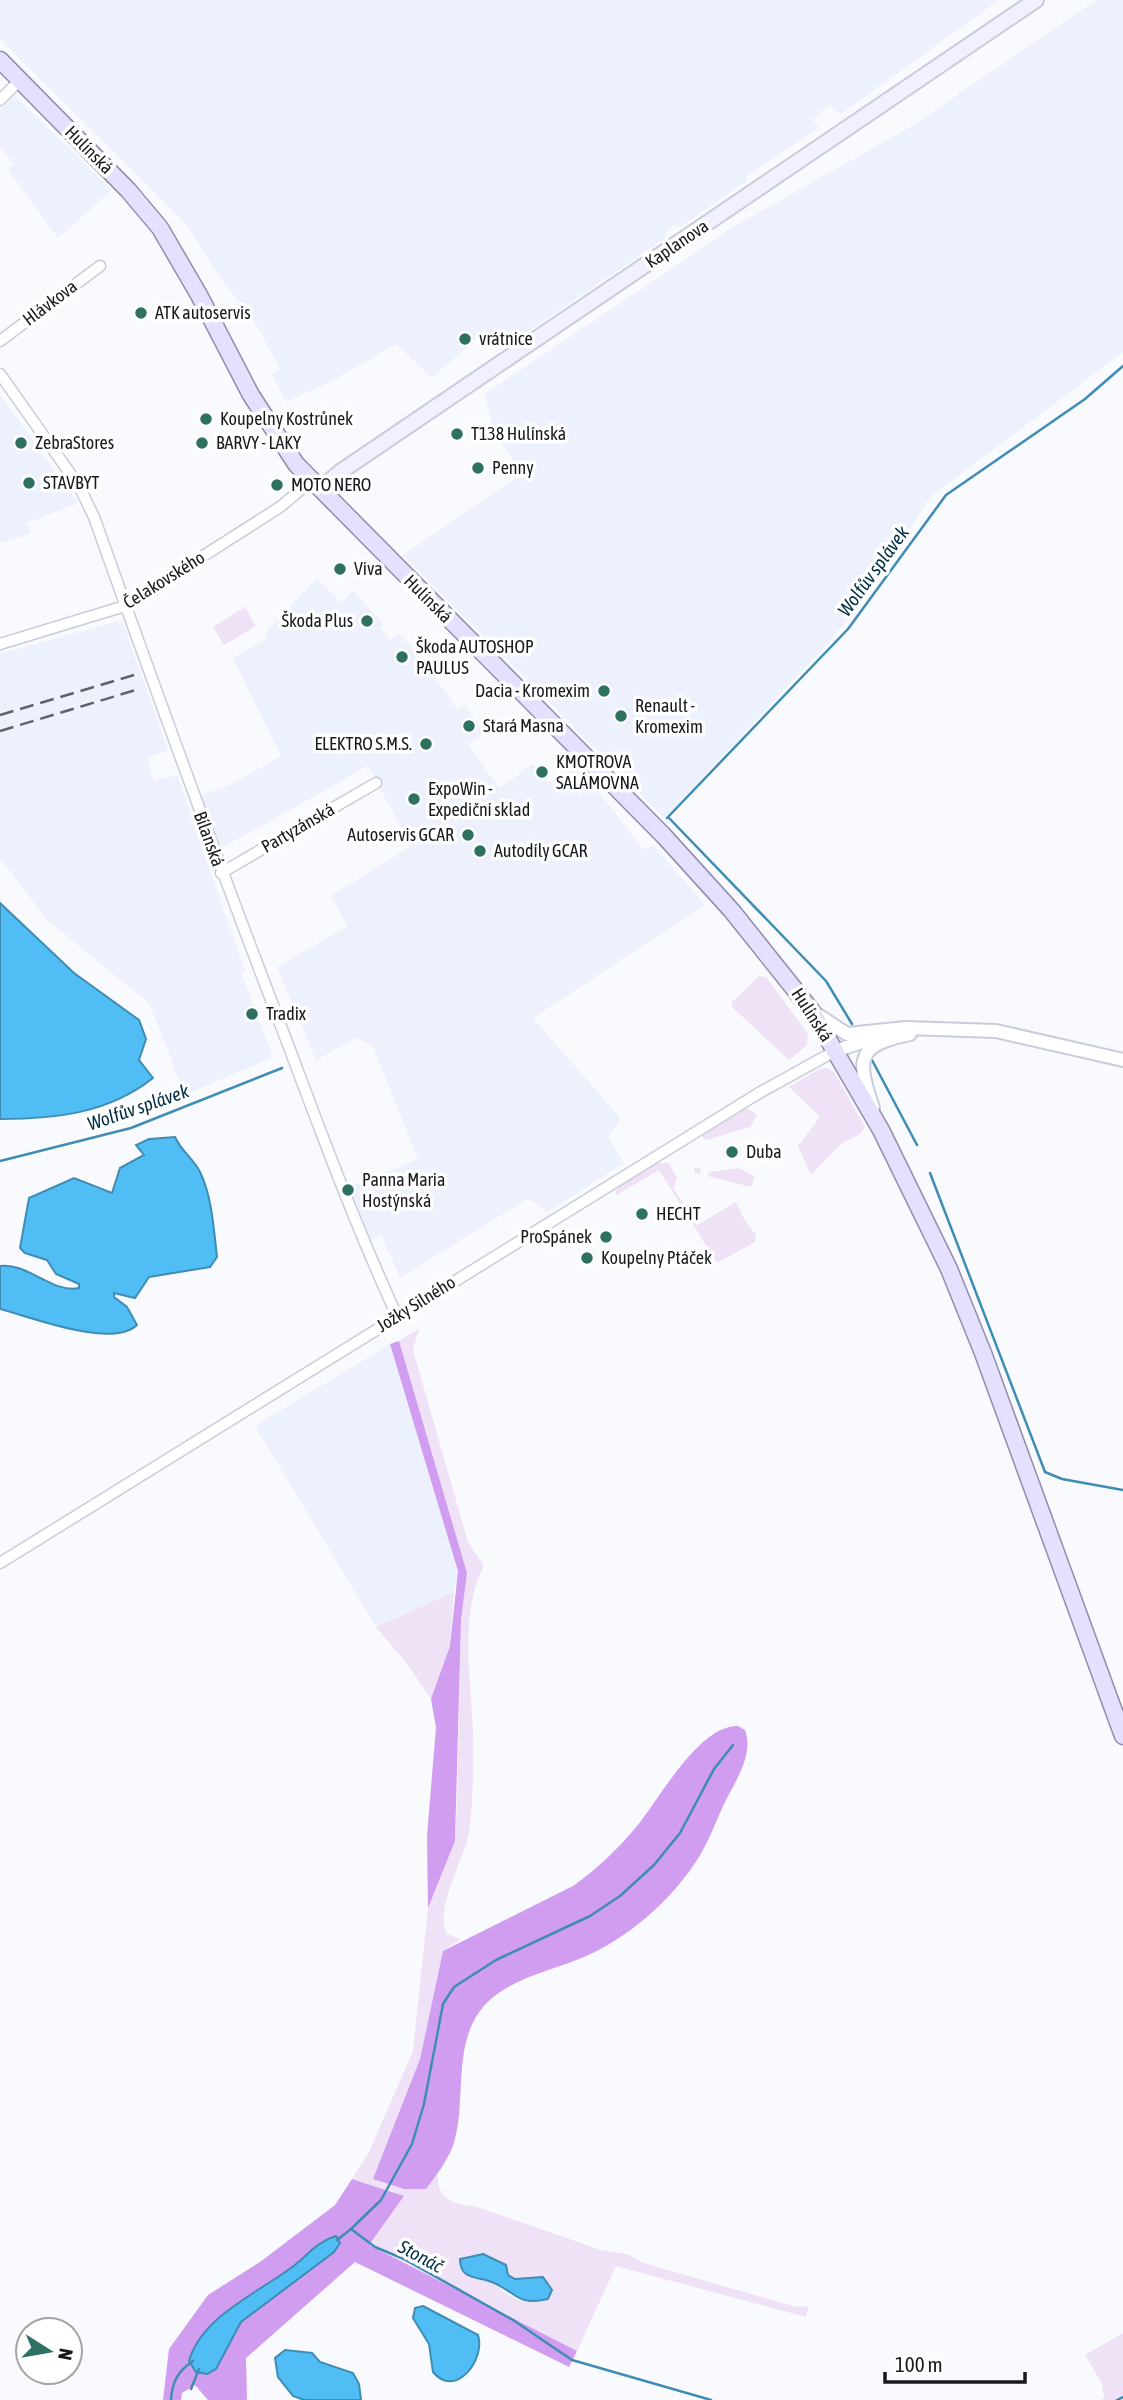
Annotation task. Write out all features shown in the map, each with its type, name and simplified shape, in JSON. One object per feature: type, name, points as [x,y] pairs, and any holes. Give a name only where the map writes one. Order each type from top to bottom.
[{"type":"main road","name":"Kaplanova","points":[[315,485],[340,472],[1035,0]]},
{"type":"main road","name":"Hulínská","points":[[0,60],[128,190],[160,228],[200,295],[251,395],[281,445],[315,485],[664,836],[774,960],[811,1010],[881,1130],[928,1224],[968,1314],[1123,1736]]},
{"type":"street","points":[[0,100],[20,80]]},
{"type":"street","name":"Hlávkova","points":[[0,341],[100,266]]},
{"type":"street","name":"Bílanská","points":[[0,374],[79,486],[94,517],[221,873],[334,1172],[397,1316]]},
{"type":"street","name":"Čelakovského","points":[[0,644],[125,606],[315,485]]},
{"type":"street","name":"Partyzánská","points":[[221,873],[376,783]]},
{"type":"street","points":[[811,1010],[847,1034],[895,1029],[996,1031],[1123,1060]]},
{"type":"street","points":[[835,1051],[873,1038],[927,1030]]},
{"type":"street","points":[[881,1130],[863,1074],[866,1052],[886,1039],[927,1030]]},
{"type":"street","name":"Jožky Silného","points":[[0,1563],[759,1093],[835,1051]]},
{"type":"shaded area","points":[[0,0],[999,0],[841,114],[829,105],[813,120],[819,128],[746,176],[747,181],[680,227],[673,226],[666,231],[665,238],[507,346],[489,345],[478,337],[432,378],[396,344],[332,381],[286,402],[272,374],[280,369],[255,322],[222,281],[187,225],[0,39]]},
{"type":"shaded area","points":[[1096,0],[1123,0],[1123,352],[930,497],[887,566],[833,638],[664,818],[403,555],[523,473],[494,433],[485,394],[735,226],[912,126]]},
{"type":"shaded area","points":[[14,95],[112,190],[58,238],[8,170],[14,164],[0,146],[0,110]]},
{"type":"shaded area","points":[[0,395],[78,503],[27,523],[31,534],[0,543]]},
{"type":"shaded area","points":[[317,578],[341,603],[353,591],[384,624],[380,628],[390,640],[398,633],[416,650],[458,710],[465,705],[484,733],[470,743],[465,739],[499,788],[533,764],[549,783],[573,767],[598,791],[644,850],[653,845],[705,905],[533,1018],[621,1119],[608,1137],[624,1163],[546,1213],[540,1205],[527,1199],[400,1278],[381,1235],[370,1240],[350,1186],[418,1159],[373,1046],[357,1038],[316,1060],[277,967],[348,926],[331,896],[411,846],[368,766],[220,849],[199,796],[230,785],[281,756],[233,658],[268,638],[265,633]]},
{"type":"shaded area","points":[[245,607],[256,626],[224,645],[213,627]]},
{"type":"shaded area","points":[[115,622],[123,623],[168,750],[147,758],[154,781],[177,775],[245,971],[241,973],[273,1057],[185,1095],[149,1003],[48,921],[0,858],[0,654]]},
{"type":"shaded area","points":[[759,976],[766,977],[808,1034],[807,1045],[789,1060],[732,1007],[732,1002]]},
{"type":"shaded area","points":[[827,1068],[834,1072],[865,1127],[860,1134],[841,1144],[811,1175],[798,1146],[820,1117],[789,1087],[819,1069]]},
{"type":"shaded area","points":[[745,1107],[757,1115],[750,1127],[707,1140],[703,1138],[703,1133]]},
{"type":"shaded area","points":[[655,1163],[669,1163],[677,1178],[673,1188],[697,1225],[736,1202],[756,1235],[755,1242],[717,1263],[659,1170],[617,1195],[615,1192],[622,1183]]},
{"type":"shaded area","points":[[694,1167],[701,1169],[700,1174],[707,1176],[695,1173]]},
{"type":"shaded area","points":[[739,1168],[755,1177],[751,1187],[707,1176],[710,1172]]},
{"type":"shaded area","points":[[419,1329],[413,1350],[468,1542],[484,1566],[476,1584],[469,1625],[473,1730],[470,1826],[444,1910],[447,1934],[461,1939],[443,1951],[420,2059],[373,2179],[404,2189],[426,2189],[438,2174],[440,2190],[448,2200],[477,2207],[601,2250],[627,2254],[644,2263],[796,2307],[809,2306],[806,2317],[616,2266],[577,2351],[369,2245],[404,2196],[352,2179],[369,2152],[413,2051],[428,1908],[455,1841],[461,1620],[467,1573],[399,1341]],"holes":[[[483,2254],[505,2265],[508,2275],[515,2279],[534,2277],[548,2299],[523,2301],[505,2293],[498,2286]]]},
{"type":"shaded area","points":[[399,1341],[467,1573],[461,1620],[455,1841],[428,1908],[427,1836],[436,1727],[431,1699],[450,1646],[458,1571],[390,1344]]},
{"type":"shaded area","points":[[390,1344],[458,1571],[454,1592],[376,1627],[255,1426]]},
{"type":"shaded area","points":[[454,1592],[450,1646],[431,1699],[405,1661],[376,1627]]},
{"type":"shaded area","points":[[738,1726],[745,1730],[747,1740],[742,1768],[703,1851],[676,1888],[647,1917],[614,1941],[579,1959],[523,1980],[492,1998],[470,2029],[462,2065],[455,2139],[439,2172],[426,2189],[404,2189],[373,2179],[420,2059],[443,1951],[573,1886],[607,1858],[630,1834],[695,1750],[723,1729]]},
{"type":"shaded area","points":[[352,2179],[404,2196],[369,2245],[577,2351],[569,2367],[355,2262],[246,2358],[247,2400],[208,2400],[195,2385],[182,2393],[181,2400],[163,2400],[169,2349],[208,2295],[260,2262],[335,2205]],"holes":[[[336,2236],[334,2252],[241,2322],[215,2369],[207,2374],[196,2372],[189,2361],[205,2332],[217,2320],[294,2266],[322,2242]]]},
{"type":"shaded area","points":[[1123,2333],[1123,2400],[1101,2400],[1104,2398],[1102,2384],[1085,2355]]},
{"type":"water","points":[[0,903],[74,973],[139,1020],[146,1039],[139,1060],[153,1078],[118,1099],[81,1112],[41,1118],[0,1119]]},
{"type":"water","points":[[175,1137],[197,1167],[207,1192],[217,1257],[210,1267],[149,1277],[135,1298],[114,1293],[114,1297],[127,1307],[137,1325],[125,1332],[91,1333],[0,1309],[0,1266],[20,1269],[59,1287],[79,1288],[79,1284],[56,1274],[47,1260],[25,1253],[20,1248],[29,1198],[74,1178],[112,1193],[120,1168],[144,1155],[136,1145],[149,1139]]},
{"type":"water","points":[[336,2236],[340,2243],[334,2252],[241,2322],[216,2369],[207,2374],[196,2372],[189,2361],[195,2346],[217,2320],[294,2266],[322,2242]]},
{"type":"water","points":[[483,2254],[506,2265],[508,2275],[515,2279],[543,2277],[552,2290],[548,2299],[523,2300],[501,2286],[463,2271],[460,2259]]},
{"type":"water","points":[[423,2306],[478,2335],[478,2354],[467,2373],[459,2379],[442,2379],[433,2372],[429,2344],[413,2318],[415,2308]]},
{"type":"water","points":[[285,2350],[312,2353],[320,2362],[353,2373],[359,2384],[361,2400],[304,2400],[293,2396],[278,2377],[275,2358]]},
{"type":"waterway","name":"Wolfův splávek","points":[[667,818],[848,629],[946,495],[1085,399],[1123,366]]},
{"type":"waterway","points":[[669,818],[826,981],[852,1024]]},
{"type":"waterway","points":[[872,1060],[917,1145]]},
{"type":"waterway","name":"Wolfův splávek","points":[[0,1161],[131,1128],[282,1068]]},
{"type":"waterway","points":[[930,1173],[1045,1472],[1062,1479],[1123,1490]]},
{"type":"waterway","points":[[351,2229],[381,2200],[412,2144],[424,2104],[443,2004],[454,1987],[496,1960],[590,1916],[620,1896],[654,1865],[680,1833],[714,1769],[733,1745]]},
{"type":"waterway","name":"Stonáč","points":[[337,2240],[351,2229],[375,2247],[404,2259],[513,2320],[572,2360],[711,2400]]},
{"type":"waterway","name":"Stonáč","points":[[171,2400],[177,2378],[193,2361]]},
{"type":"waterway","points":[[191,2389],[199,2369]]},
{"type":"waterway","name":"Stonáč","points":[[1117,2400],[1123,2397]]},
{"type":"railway","points":[[0,715],[134,675]]},
{"type":"railway","points":[[0,731],[139,689]]},
{"type":"place","name":"ATK autoservis","points":[[141,313]]},
{"type":"place","name":"vrátnice","points":[[465,339]]},
{"type":"place","name":"Koupelny Kostrůnek","points":[[206,419]]},
{"type":"place","name":"T138 Hulínská","points":[[457,434]]},
{"type":"place","name":"ZebraStores","points":[[21,443]]},
{"type":"place","name":"BARVY - LAKY","points":[[202,443]]},
{"type":"place","name":"Penny","points":[[478,468]]},
{"type":"place","name":"STAVBYT","points":[[29,483]]},
{"type":"place","name":"MOTO NERO","points":[[277,485]]},
{"type":"place","name":"Viva","points":[[340,569]]},
{"type":"place","name":"Škoda Plus","points":[[367,621]]},
{"type":"place","name":"Škoda AUTOSHOP PAULUS","points":[[402,657]]},
{"type":"place","name":"Dacia - Kromexim","points":[[604,691]]},
{"type":"place","name":"Renault - Kromexim","points":[[621,716]]},
{"type":"place","name":"Stará Masna","points":[[469,726]]},
{"type":"place","name":"ELEKTRO S.M.S.","points":[[426,744]]},
{"type":"place","name":"KMOTROVA SALÁMOVNA","points":[[542,772]]},
{"type":"place","name":"ExpoWin - Expediční sklad","points":[[414,799]]},
{"type":"place","name":"Autoservis GCAR","points":[[468,835]]},
{"type":"place","name":"Autodíly GCAR","points":[[480,851]]},
{"type":"place","name":"Tradix","points":[[252,1014]]},
{"type":"place","name":"Duba","points":[[732,1152]]},
{"type":"place","name":"Panna Maria Hostýnská","points":[[348,1190]]},
{"type":"place","name":"HECHT","points":[[642,1214]]},
{"type":"place","name":"ProSpánek","points":[[606,1237]]},
{"type":"place","name":"Koupelny Ptáček","points":[[587,1258]]}]
